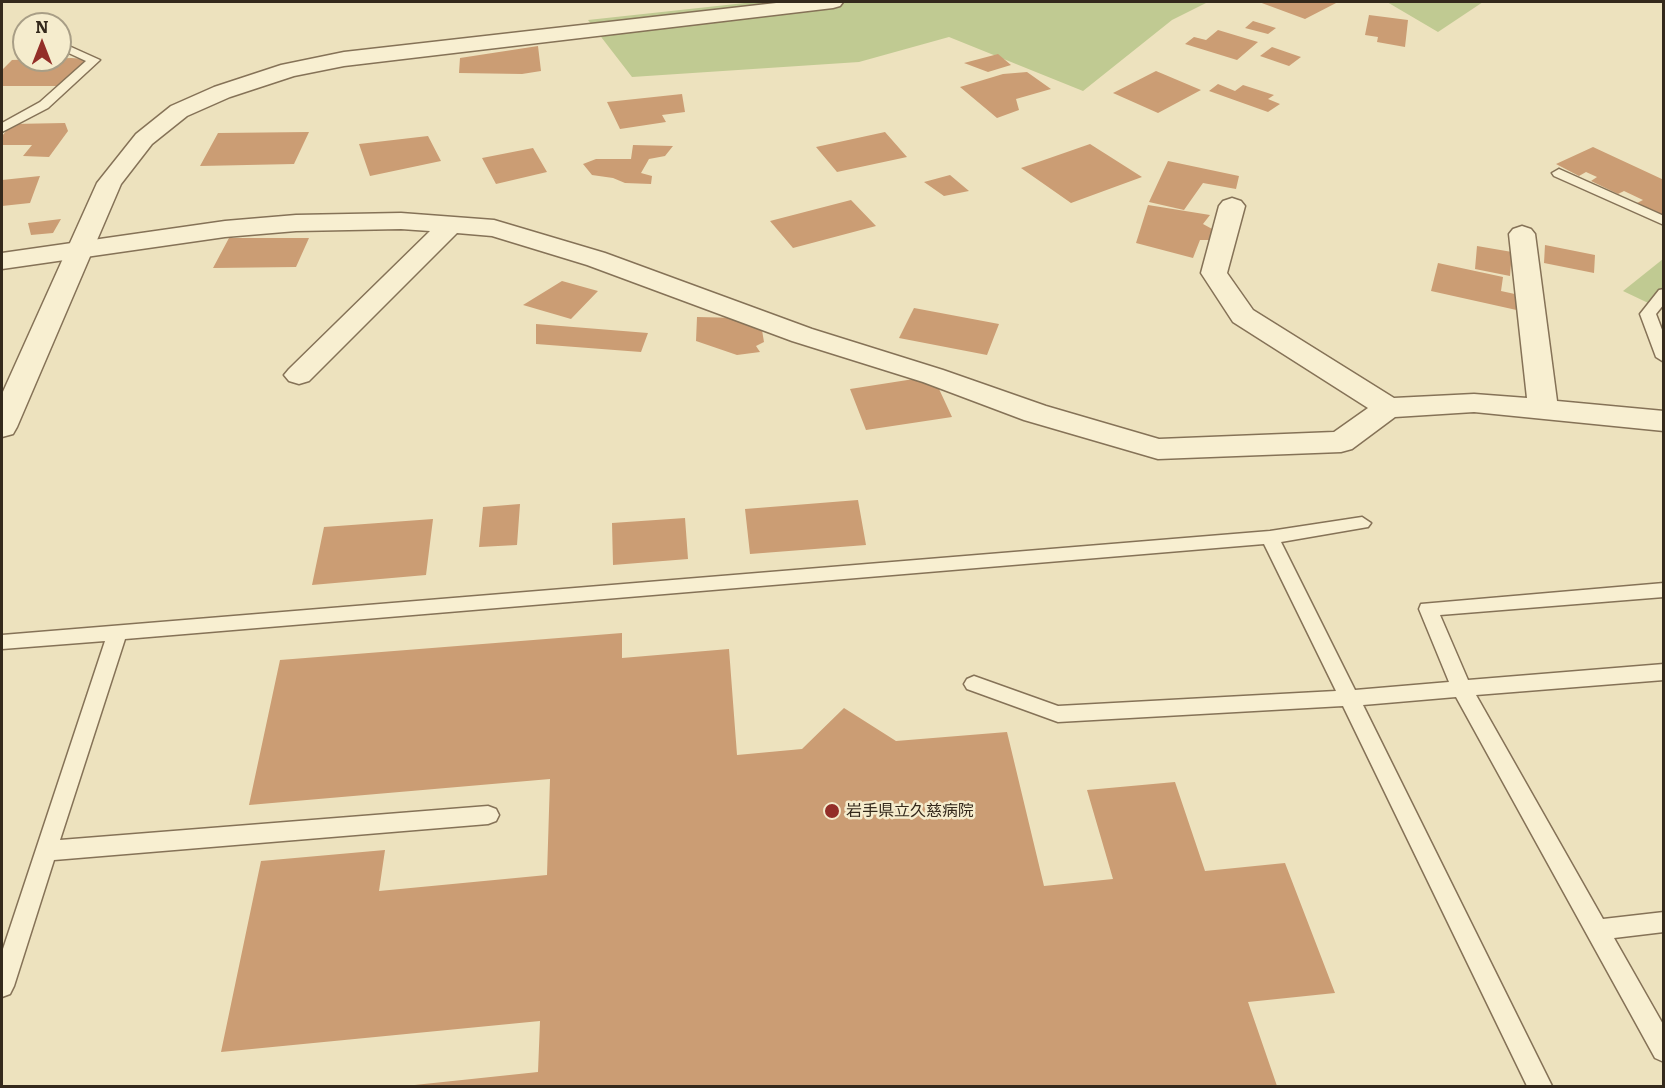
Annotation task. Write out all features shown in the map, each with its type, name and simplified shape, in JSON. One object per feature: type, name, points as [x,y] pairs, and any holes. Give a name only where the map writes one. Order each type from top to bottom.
[{"type":"street","points":[[2,427],[109,183],[144,139],[180,111],[233,88],[289,70],[344,59],[833,2]]},
{"type":"street","points":[[1232,206],[1214,273],[1243,316],[1388,408]]},
{"type":"street","points":[[2,261],[225,229],[296,223],[401,221],[494,228],[596,259],[802,335],[1096,433],[1158,449],[1341,442],[1388,408],[1474,403],[1664,421]]},
{"type":"street","points":[[299,375],[450,225]]},
{"type":"street","points":[[1522,234],[1544,410]]},
{"type":"lane","points":[[2,128],[44,105],[94,60],[72,50]]},
{"type":"lane","points":[[1558,173],[1664,221]]},
{"type":"lane","points":[[1664,293],[1648,314],[1664,357]]},
{"type":"lane","points":[[2,642],[1270,537],[1362,523]]},
{"type":"lane","points":[[1270,537],[1347,698],[1540,1086]]},
{"type":"lane","points":[[1664,590],[1428,609],[1462,689],[1664,1050]]},
{"type":"lane","points":[[2,986],[117,633]]},
{"type":"lane","points":[[974,684],[1058,714],[1347,698],[1664,672]]},
{"type":"lane","points":[[46,851],[488,815]]},
{"type":"lane","points":[[1597,930],[1664,922]]},
{"type":"green space","points":[[754,2],[1208,2],[1172,20],[1083,91],[949,37],[859,62],[632,77],[588,20]]},
{"type":"green space","points":[[1387,2],[1483,2],[1438,32]]},
{"type":"green space","points":[[1663,259],[1663,310],[1623,291]]},
{"type":"building","points":[[1259,2],[1338,2],[1305,19]]},
{"type":"building","points":[[1369,15],[1408,20],[1405,47],[1377,42],[1378,37],[1365,35]]},
{"type":"building","points":[[1253,21],[1276,28],[1268,34],[1245,28]]},
{"type":"building","points":[[1218,30],[1258,42],[1237,60],[1185,44],[1194,37],[1206,40]]},
{"type":"building","points":[[538,46],[541,71],[522,74],[459,73],[460,58]]},
{"type":"building","points":[[1272,47],[1301,57],[1289,66],[1260,56]]},
{"type":"building","points":[[998,54],[1011,65],[988,72],[964,63]]},
{"type":"building","points":[[72,58],[86,59],[63,86],[2,86],[2,70],[12,60],[12,72],[72,72]]},
{"type":"building","points":[[1156,71],[1201,90],[1158,113],[1113,93]]},
{"type":"building","points":[[1027,72],[1051,89],[1016,99],[1019,110],[997,118],[960,87],[1003,74]]},
{"type":"building","points":[[1218,84],[1235,91],[1243,85],[1274,95],[1268,99],[1280,104],[1268,112],[1209,91]]},
{"type":"building","points":[[682,94],[685,112],[662,115],[666,122],[620,129],[607,102]]},
{"type":"building","points":[[65,123],[68,131],[49,157],[23,156],[32,145],[2,145],[2,136],[12,124]]},
{"type":"building","points":[[309,132],[294,164],[200,166],[218,133]]},
{"type":"building","points":[[885,132],[907,157],[837,172],[816,147]]},
{"type":"building","points":[[428,136],[441,161],[370,176],[359,144]]},
{"type":"building","points":[[1090,144],[1142,177],[1071,203],[1021,168]]},
{"type":"building","points":[[633,145],[673,146],[665,156],[649,159],[641,173],[652,176],[651,184],[625,183],[613,178],[592,175],[583,164],[596,159],[631,159]]},
{"type":"building","points":[[1593,147],[1664,180],[1664,218],[1635,204],[1643,200],[1624,191],[1618,194],[1591,181],[1597,177],[1586,172],[1579,176],[1556,164]]},
{"type":"building","points":[[533,148],[547,172],[496,184],[482,158]]},
{"type":"building","points":[[1168,161],[1239,176],[1236,189],[1203,183],[1184,210],[1149,202]]},
{"type":"building","points":[[950,175],[969,191],[944,196],[924,182]]},
{"type":"building","points":[[40,176],[30,203],[2,206],[2,180]]},
{"type":"building","points":[[851,200],[876,226],[793,248],[770,221]]},
{"type":"building","points":[[1148,205],[1210,215],[1203,224],[1214,230],[1213,240],[1200,240],[1193,258],[1136,243]]},
{"type":"building","points":[[61,219],[53,233],[31,235],[28,223]]},
{"type":"building","points":[[229,238],[309,238],[296,267],[213,268]]},
{"type":"building","points":[[1545,245],[1595,255],[1594,273],[1544,263]]},
{"type":"building","points":[[1477,246],[1512,252],[1510,276],[1475,269]]},
{"type":"building","points":[[1438,263],[1503,277],[1501,291],[1524,296],[1521,311],[1431,291]]},
{"type":"building","points":[[562,281],[598,291],[571,319],[523,305]]},
{"type":"building","points":[[914,308],[999,324],[987,355],[899,338]]},
{"type":"building","points":[[697,317],[741,318],[761,324],[764,342],[756,346],[760,352],[737,355],[696,341]]},
{"type":"building","points":[[536,324],[648,333],[641,352],[536,344]]},
{"type":"building","points":[[933,376],[952,417],[866,430],[850,389]]},
{"type":"building","points":[[858,500],[866,545],[750,554],[745,509]]},
{"type":"building","points":[[520,504],[517,545],[479,547],[483,507]]},
{"type":"building","points":[[685,518],[688,559],[613,565],[612,523]]},
{"type":"building","points":[[433,519],[426,575],[312,585],[324,527]]},
{"type":"building","points":[[622,633],[622,658],[729,649],[737,755],[802,749],[844,708],[896,741],[1007,732],[1044,886],[1113,879],[1087,790],[1175,782],[1205,871],[1285,863],[1335,993],[1248,1002],[1277,1086],[405,1086],[538,1072],[540,1021],[221,1052],[261,861],[385,850],[379,891],[547,875],[550,779],[249,805],[280,660]]},
{"type":"place","name":"岩手県立久慈病院","points":[[832,811]]}]
